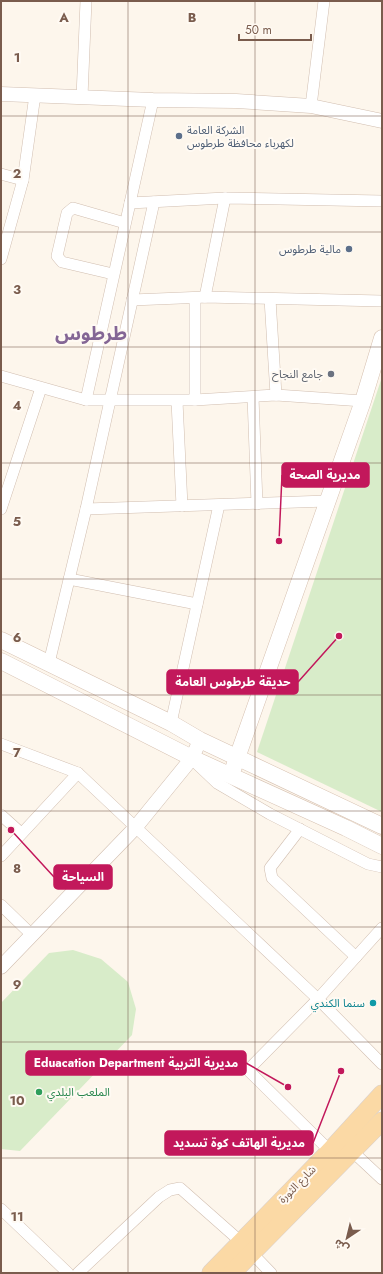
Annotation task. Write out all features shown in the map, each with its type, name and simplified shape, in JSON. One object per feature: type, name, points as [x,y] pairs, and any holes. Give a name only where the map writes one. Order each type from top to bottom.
[{"type":"main road","points":[[231,775],[363,401],[382,338]]},
{"type":"main road","points":[[1,640],[171,723],[200,740],[382,826]]},
{"type":"main road","points":[[1,661],[192,758],[382,846]]},
{"type":"main road","name":"شارع الثورة","points":[[232,1273],[246,1247],[382,1094]]},
{"type":"main road","name":"شارع الثورة","points":[[211,1273],[246,1247],[352,1151],[382,1121]]},
{"type":"street","points":[[82,97],[86,1]]},
{"type":"street","points":[[311,106],[324,1]]},
{"type":"street","points":[[1,94],[153,100],[236,101],[311,106],[382,122]]},
{"type":"street","points":[[1,259],[23,180],[35,95]]},
{"type":"street","points":[[86,400],[153,100]]},
{"type":"street","points":[[1,174],[23,180]]},
{"type":"street","points":[[130,203],[224,198],[382,201]]},
{"type":"street","points":[[195,400],[200,298],[224,198]]},
{"type":"street","points":[[49,663],[86,509],[154,202]]},
{"type":"street","points":[[113,274],[62,262],[59,259],[57,256],[67,213],[73,208],[125,224]]},
{"type":"street","points":[[132,300],[200,298],[382,300]]},
{"type":"street","points":[[270,299],[276,395]]},
{"type":"street","points":[[1,376],[86,400],[177,401],[276,395],[363,401]]},
{"type":"street","points":[[1,509],[41,388]]},
{"type":"street","points":[[253,397],[256,504]]},
{"type":"street","points":[[177,401],[182,506]]},
{"type":"street","points":[[86,509],[327,501]]},
{"type":"street","points":[[171,723],[219,505]]},
{"type":"street","points":[[70,579],[197,604]]},
{"type":"street","points":[[1,967],[135,828],[192,758],[200,740]]},
{"type":"street","points":[[1,744],[78,773],[318,999],[382,1064]]},
{"type":"street","points":[[192,758],[217,783],[270,814],[368,864],[382,867]]},
{"type":"street","points":[[1,856],[78,773]]},
{"type":"street","points":[[1,815],[22,833]]},
{"type":"street","points":[[300,829],[270,868],[272,878],[356,957]]},
{"type":"street","points":[[1,905],[32,935]]},
{"type":"street","points":[[330,1151],[248,1070],[318,999],[382,928]]},
{"type":"street","points":[[352,1151],[382,1180]]},
{"type":"street","points":[[78,1273],[160,1197],[170,1190],[180,1188],[246,1247],[271,1273]]},
{"type":"street","points":[[1,1209],[68,1273]]},
{"type":"green space","points":[[382,377],[382,812],[257,752]]},
{"type":"green space","name":"الملعب البلدي","points":[[73,950],[101,959],[128,982],[136,1009],[132,1035],[20,1151],[1,1149],[1,1003],[49,953]]},
{"type":"place","name":"الشركة العامة لكهرباء محافظة طرطوس","points":[[179,136]]},
{"type":"place","name":"مالية طرطوس","points":[[349,249]]},
{"type":"place","name":"جامع النجاح","points":[[331,374]]},
{"type":"place","name":"مديرية الصحة","points":[[279,541]]},
{"type":"place","name":"حديقة طرطوس العامة","points":[[339,636]]},
{"type":"place","name":"السياحة","points":[[11,830]]},
{"type":"place","name":"سنما الكندي","points":[[373,1003]]},
{"type":"place","name":"مديرية الهاتف كوة تسديد","points":[[341,1071]]},
{"type":"place","name":"Eduacation Department مديرية التربية","points":[[288,1087]]},
{"type":"place","name":"الملعب البلدي","points":[[39,1092]]},
{"type":"district","name":"طرطوس","points":[[91,333]]}]
